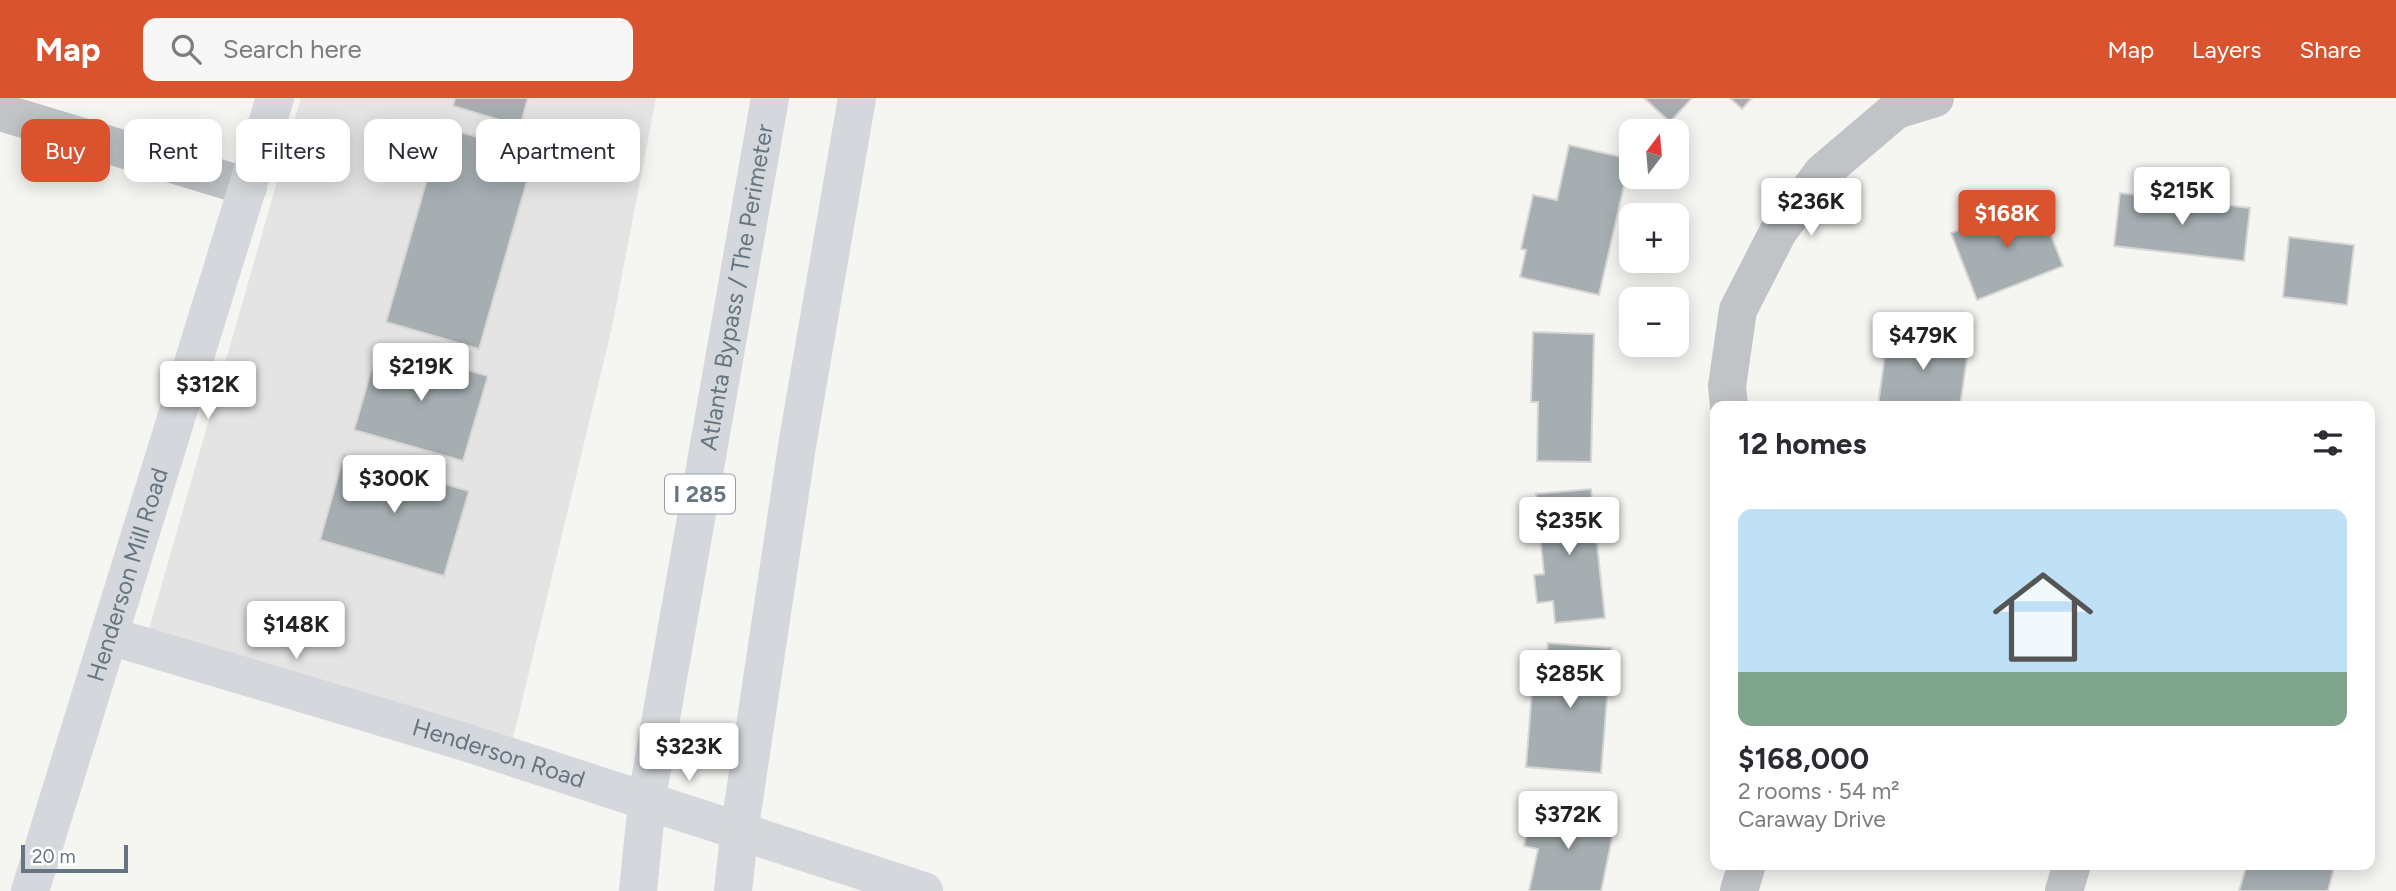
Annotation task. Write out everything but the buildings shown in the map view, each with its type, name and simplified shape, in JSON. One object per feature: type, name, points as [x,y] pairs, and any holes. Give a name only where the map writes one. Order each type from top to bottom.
[{"type":"main road","name":"Henderson Mill Road","points":[[30,891],[275,98]]},
{"type":"main road","name":"Atlanta Bypass / The Perimeter","points":[[638,891],[648,792],[770,98]]},
{"type":"main road","points":[[733,891],[740,826],[796,446],[857,98]]},
{"type":"main road","name":"Henderson Road","points":[[110,636],[465,742],[909,886]]},
{"type":"street","points":[[1728,401],[1727,386],[1738,310],[1778,232],[1822,173],[1864,137],[1896,110],[1935,98]]},
{"type":"street","points":[[0,112],[248,187]]},
{"type":"street","points":[[1739,891],[1745,870]]},
{"type":"street","points":[[2064,891],[2070,870]]},
{"type":"shaded area","points":[[301,98],[656,98],[640,181],[640,119],[476,119],[476,182],[640,182],[612,327],[509,755],[143,650],[277,182],[350,182],[350,119],[295,119]]}]
